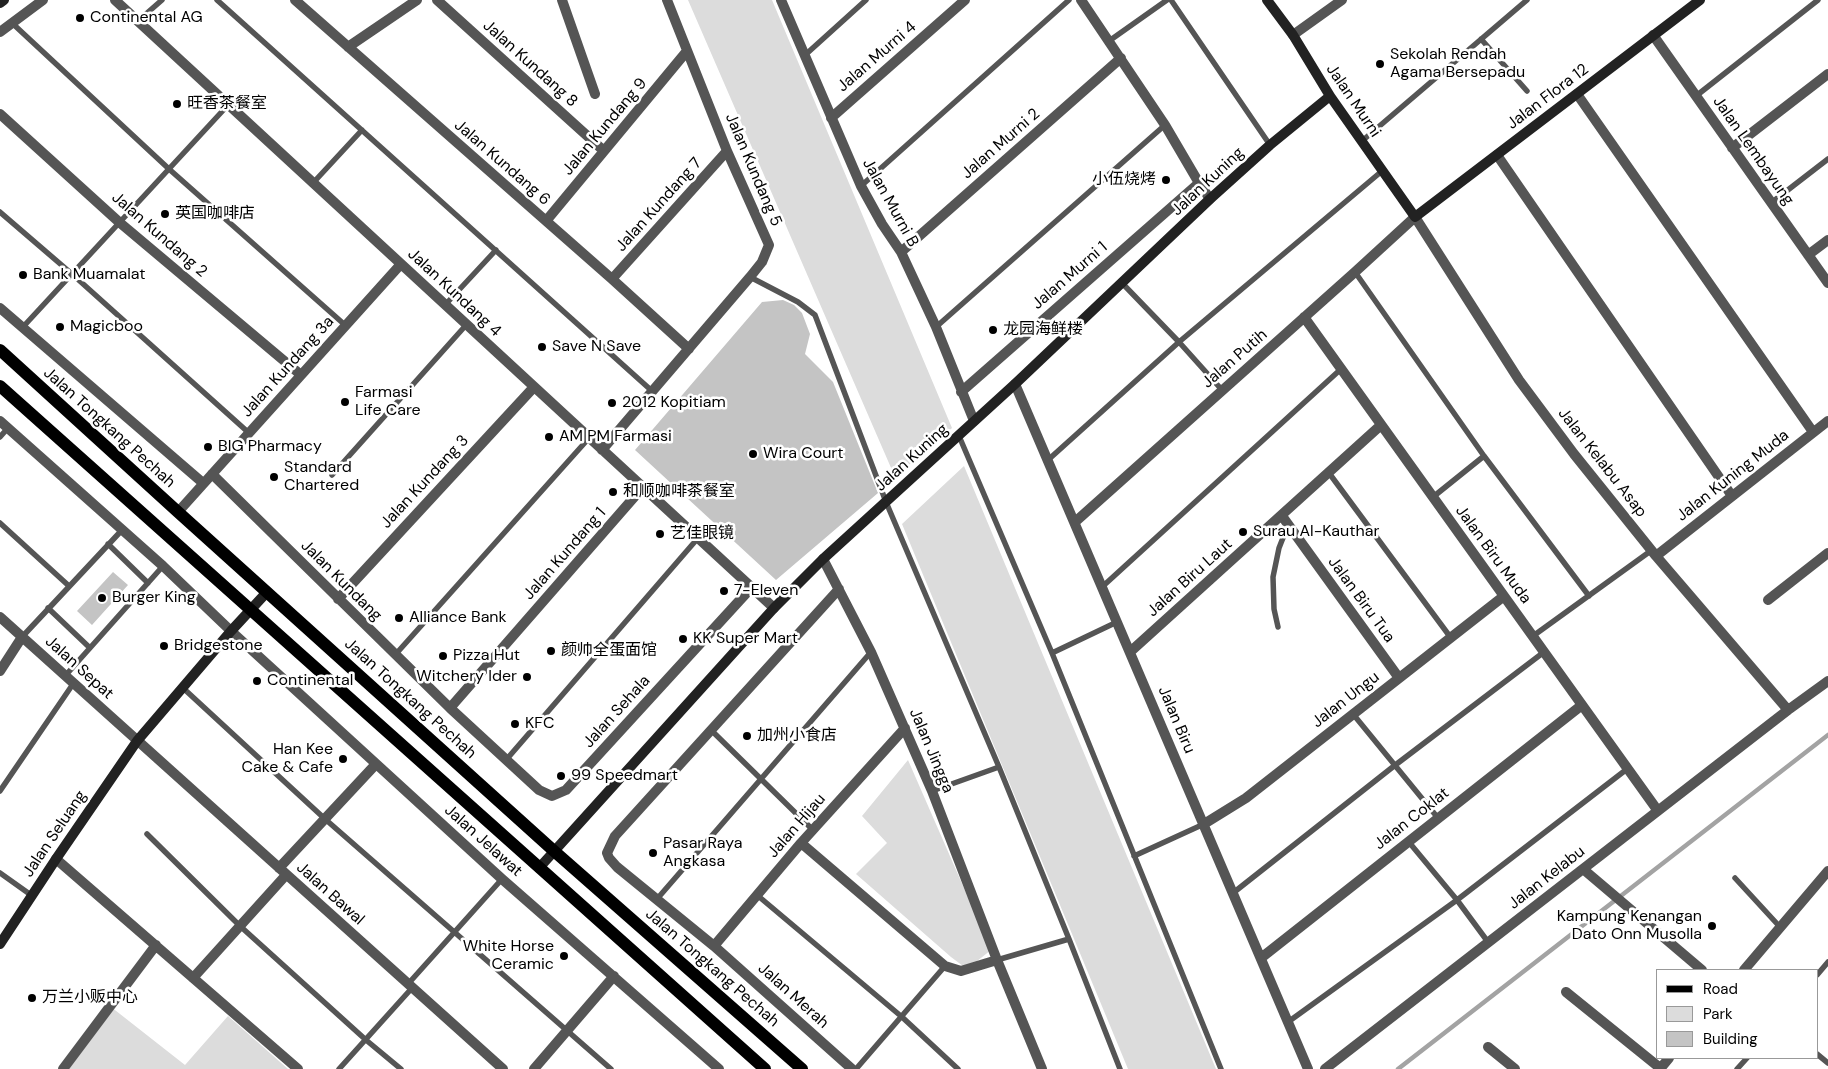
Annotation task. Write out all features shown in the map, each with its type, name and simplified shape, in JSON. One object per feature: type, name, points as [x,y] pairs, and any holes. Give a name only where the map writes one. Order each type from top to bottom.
[{"type":"main road","name":"Jalan Tongkang Pechah","points":[[0,350],[554,851],[802,1069]]},
{"type":"main road","points":[[0,386],[764,1069]]},
{"type":"street","points":[[0,3],[4,0]]},
{"type":"street","points":[[0,32],[43,0]]},
{"type":"street","name":"Jalan Kundang 4","points":[[115,0],[774,608]]},
{"type":"street","name":"Jalan Kundang 6","points":[[295,0],[612,279],[688,349]]},
{"type":"street","points":[[348,47],[417,0]]},
{"type":"street","name":"Jalan Kundang 8","points":[[437,0],[604,151]]},
{"type":"street","points":[[562,0],[595,94]]},
{"type":"street","name":"Jalan Kundang 5","points":[[602,450],[750,277],[762,262],[769,245],[727,151],[667,0]]},
{"type":"street","name":"Jalan Murni B","points":[[781,0],[861,186],[882,224],[901,252],[936,327],[974,421]]},
{"type":"street","name":"Jalan Murni 4","points":[[832,118],[965,0]]},
{"type":"street","points":[[1081,0],[1165,125],[1210,199]]},
{"type":"street","name":"Jalan Murni","points":[[1267,0],[1292,35],[1330,96],[1415,217]]},
{"type":"street","points":[[1292,35],[1342,0]]},
{"type":"street","name":"Jalan Flora 12","points":[[1415,217],[1700,0]]},
{"type":"street","name":"Jalan Lembayung","points":[[1653,35],[1828,283]]},
{"type":"street","name":"Jalan Kundang 9","points":[[546,222],[687,51]]},
{"type":"street","name":"Jalan Murni 2","points":[[901,252],[1121,58]]},
{"type":"street","points":[[1732,148],[1828,74]]},
{"type":"street","points":[[1576,94],[1813,432]]},
{"type":"street","name":"Jalan Kuning","points":[[539,868],[774,608],[823,559],[1015,384],[1210,199],[1270,145],[1330,96]]},
{"type":"street","name":"Jalan Kundang 2","points":[[0,114],[119,222],[301,375]]},
{"type":"street","name":"Jalan Kundang 7","points":[[612,279],[727,151]]},
{"type":"street","points":[[1497,155],[1732,496]]},
{"type":"street","name":"Jalan Murni 1","points":[[961,392],[1199,183]]},
{"type":"street","name":"Jalan Putih","points":[[1074,522],[1356,272],[1415,217]]},
{"type":"street","name":"Jalan Kelabu Asap","points":[[1415,217],[1519,380],[1574,454],[1654,553],[1788,710]]},
{"type":"street","points":[[1808,255],[1828,240]]},
{"type":"street","name":"Jalan Kundang 3a","points":[[178,512],[401,264]]},
{"type":"street","points":[[0,308],[203,483]]},
{"type":"street","name":"Jalan Biru Muda","points":[[1304,318],[1658,811]]},
{"type":"street","name":"Jalan Biru","points":[[1015,384],[1308,1069]]},
{"type":"street","name":"Jalan Kundang 3","points":[[338,599],[534,386]]},
{"type":"street","name":"Jalan Jelawat","points":[[0,421],[163,566],[231,631],[502,879],[719,1069]]},
{"type":"street","name":"Jalan Kuning Muda","points":[[1654,553],[1732,496],[1828,421]]},
{"type":"street","name":"Jalan Biru Laut","points":[[1130,652],[1285,520],[1329,473],[1381,425]]},
{"type":"street","name":"Jalan Kundang","points":[[212,474],[450,708]]},
{"type":"street","name":"Jalan Kundang 1","points":[[450,708],[643,487]]},
{"type":"street","name":"Jalan Biru Tua","points":[[1285,520],[1399,678]]},
{"type":"street","points":[[1768,600],[1828,553]]},
{"type":"street","name":"Jalan Jingga","points":[[823,559],[871,652],[905,728],[932,791],[997,960],[1042,1069]]},
{"type":"street","name":"Jalan Sehala","points":[[450,708],[539,790],[552,796],[566,790],[751,588]]},
{"type":"street","name":"Jalan Merah","points":[[839,589],[615,836],[607,853],[609,858],[714,946],[854,1069]]},
{"type":"street","name":"Jalan Seluang","points":[[0,944],[31,895],[137,741],[267,592]]},
{"type":"street","name":"Jalan Ungu","points":[[1204,824],[1246,798],[1504,596]]},
{"type":"street","name":"Jalan Sepat","points":[[0,618],[137,741]]},
{"type":"street","points":[[0,671],[22,637]]},
{"type":"street","name":"Jalan Kelabu","points":[[1325,1069],[1583,868],[1828,681]]},
{"type":"street","name":"Jalan Coklat","points":[[1261,958],[1582,705]]},
{"type":"street","name":"Jalan Hijau","points":[[714,946],[801,843],[905,728]]},
{"type":"street","name":"Jalan Bawal","points":[[137,741],[503,1069]]},
{"type":"street","points":[[193,978],[240,926],[325,819],[376,764]]},
{"type":"street","points":[[801,843],[945,966],[961,971],[997,960]]},
{"type":"street","points":[[56,859],[298,1069]]},
{"type":"street","points":[[1583,868],[1604,888],[1701,969]]},
{"type":"street","points":[[1745,969],[1828,871]]},
{"type":"street","points":[[62,1069],[156,945]]},
{"type":"street","points":[[534,1069],[614,976]]},
{"type":"street","points":[[1566,992],[1660,1069],[1668,1059]]},
{"type":"street","points":[[1488,1047],[1515,1069]]},
{"type":"lane","points":[[138,21],[162,0]]},
{"type":"lane","points":[[217,0],[652,391]]},
{"type":"lane","points":[[804,56],[866,0]]},
{"type":"lane","points":[[861,186],[1069,0]]},
{"type":"lane","points":[[1109,41],[1167,0]]},
{"type":"lane","points":[[1172,0],[1270,145]]},
{"type":"lane","points":[[1362,142],[1527,0]]},
{"type":"lane","points":[[1696,96],[1818,0]]},
{"type":"lane","points":[[12,23],[169,168],[345,325]]},
{"type":"lane","points":[[1481,39],[1527,91]]},
{"type":"lane","points":[[22,328],[228,105]]},
{"type":"lane","points":[[936,327],[1165,125]]},
{"type":"lane","points":[[313,183],[362,130]]},
{"type":"lane","points":[[1771,202],[1828,158]]},
{"type":"lane","points":[[1048,460],[1179,342],[1382,171]]},
{"type":"lane","points":[[0,212],[72,274],[248,433]]},
{"type":"lane","points":[[445,305],[496,250]]},
{"type":"lane","points":[[1356,272],[1484,456],[1589,596]]},
{"type":"lane","points":[[750,277],[798,302],[815,315],[886,502],[999,767],[1120,1069]]},
{"type":"lane","points":[[1122,283],[1222,390]]},
{"type":"lane","points":[[332,475],[467,324]]},
{"type":"lane","points":[[1102,587],[1341,370]]},
{"type":"lane","points":[[0,437],[8,428]]},
{"type":"lane","points":[[958,436],[1052,653],[1221,1069]]},
{"type":"lane","points":[[396,655],[590,438]]},
{"type":"lane","points":[[1433,497],[1484,456]]},
{"type":"lane","points":[[1329,473],[1451,638]]},
{"type":"lane","points":[[1278,627],[1274,609],[1273,577],[1285,520]]},
{"type":"lane","points":[[0,524],[69,586]]},
{"type":"lane","points":[[22,637],[122,530]]},
{"type":"lane","points":[[506,760],[698,538]]},
{"type":"lane","points":[[108,544],[148,584]]},
{"type":"lane","points":[[1533,636],[1654,553]]},
{"type":"lane","points":[[65,676],[163,566]]},
{"type":"lane","points":[[48,608],[90,647]]},
{"type":"lane","points":[[1052,653],[1117,622]]},
{"type":"lane","points":[[657,899],[871,652]]},
{"type":"lane","points":[[1233,893],[1394,766],[1544,652]]},
{"type":"lane","points":[[0,791],[73,684]]},
{"type":"lane","points":[[183,688],[325,819],[611,1069]]},
{"type":"lane","points":[[1353,714],[1438,818]]},
{"type":"lane","points":[[712,730],[813,830]]},
{"type":"lane","points":[[932,791],[999,767]]},
{"type":"lane","points":[[1288,1022],[1457,900],[1628,769]]},
{"type":"lane","points":[[1134,856],[1204,824]]},
{"type":"lane","points":[[147,834],[240,926],[366,1040],[401,1069]]},
{"type":"lane","points":[[1408,841],[1457,900],[1488,942]]},
{"type":"lane","points":[[0,873],[31,895]]},
{"type":"lane","points":[[1735,878],[1780,927]]},
{"type":"lane","points":[[339,1069],[366,1040],[455,932],[502,879]]},
{"type":"lane","points":[[757,895],[902,1017],[958,1069]]},
{"type":"lane","points":[[997,960],[1069,938]]},
{"type":"lane","points":[[1818,974],[1828,962]]},
{"type":"lane","points":[[854,1069],[902,1017],[945,966]]},
{"type":"lane","points":[[1818,1055],[1828,1063]]},
{"type":"lane","points":[[1737,1069],[1746,1059]]},
{"type":"green space","points":[[688,0],[772,0],[952,428],[895,477]]},
{"type":"green space","points":[[964,466],[1216,1069],[1128,1069],[902,524]]},
{"type":"green space","points":[[908,760],[991,950],[967,969],[856,874],[887,843],[862,816]]},
{"type":"green space","points":[[106,1003],[185,1065],[228,1016],[288,1069],[59,1069]]},
{"type":"building","points":[[783,300],[794,305],[802,313],[810,334],[805,354],[833,382],[878,493],[776,580],[635,450],[762,302]]},
{"type":"building","name":"Burger King","points":[[113,572],[128,585],[92,625],[77,611]]},
{"type":"waterway","points":[[1398,1069],[1828,735]]},
{"type":"place","name":"Continental AG","points":[[80,18]]},
{"type":"place","name":"Sekolah Rendah Agama Bersepadu","points":[[1380,64]]},
{"type":"place","name":"旺香茶餐室","points":[[177,104]]},
{"type":"place","name":"小伍烧烤","points":[[1166,180]]},
{"type":"place","name":"英国咖啡店","points":[[165,214]]},
{"type":"place","name":"Bank Muamalat","points":[[23,275]]},
{"type":"place","name":"Magicboo","points":[[60,327]]},
{"type":"place","name":"龙园海鲜楼","points":[[993,330]]},
{"type":"place","name":"Save N Save","points":[[542,347]]},
{"type":"place","name":"Farmasi Life Care","points":[[345,402]]},
{"type":"place","name":"2012 Kopitiam","points":[[612,403]]},
{"type":"place","name":"AM PM Farmasi","points":[[549,437]]},
{"type":"place","name":"BIG Pharmacy","points":[[208,447]]},
{"type":"place","name":"Wira Court","points":[[753,454]]},
{"type":"place","name":"Standard Chartered","points":[[274,477]]},
{"type":"place","name":"和顺咖啡茶餐室","points":[[613,492]]},
{"type":"place","name":"Surau Al-Kauthar","points":[[1243,532]]},
{"type":"place","name":"艺佳眼镜","points":[[660,534]]},
{"type":"place","name":"7-Eleven","points":[[724,591]]},
{"type":"place","name":"Burger King","points":[[102,598]]},
{"type":"place","name":"Alliance Bank","points":[[399,618]]},
{"type":"place","name":"KK Super Mart","points":[[683,639]]},
{"type":"place","name":"Bridgestone","points":[[164,646]]},
{"type":"place","name":"颜帅全蛋面馆","points":[[551,651]]},
{"type":"place","name":"Pizza Hut","points":[[443,656]]},
{"type":"place","name":"Witchery Ider","points":[[527,677]]},
{"type":"place","name":"Continental","points":[[257,681]]},
{"type":"place","name":"KFC","points":[[515,724]]},
{"type":"place","name":"加州小食店","points":[[747,736]]},
{"type":"place","name":"Han Kee Cake & Cafe","points":[[343,759]]},
{"type":"place","name":"99 Speedmart","points":[[561,776]]},
{"type":"place","name":"Pasar Raya Angkasa","points":[[653,853]]},
{"type":"place","name":"Kampung Kenangan Dato Onn Musolla","points":[[1712,926]]},
{"type":"place","name":"White Horse Ceramic","points":[[564,956]]},
{"type":"place","name":"万兰小贩中心","points":[[32,998]]}]
